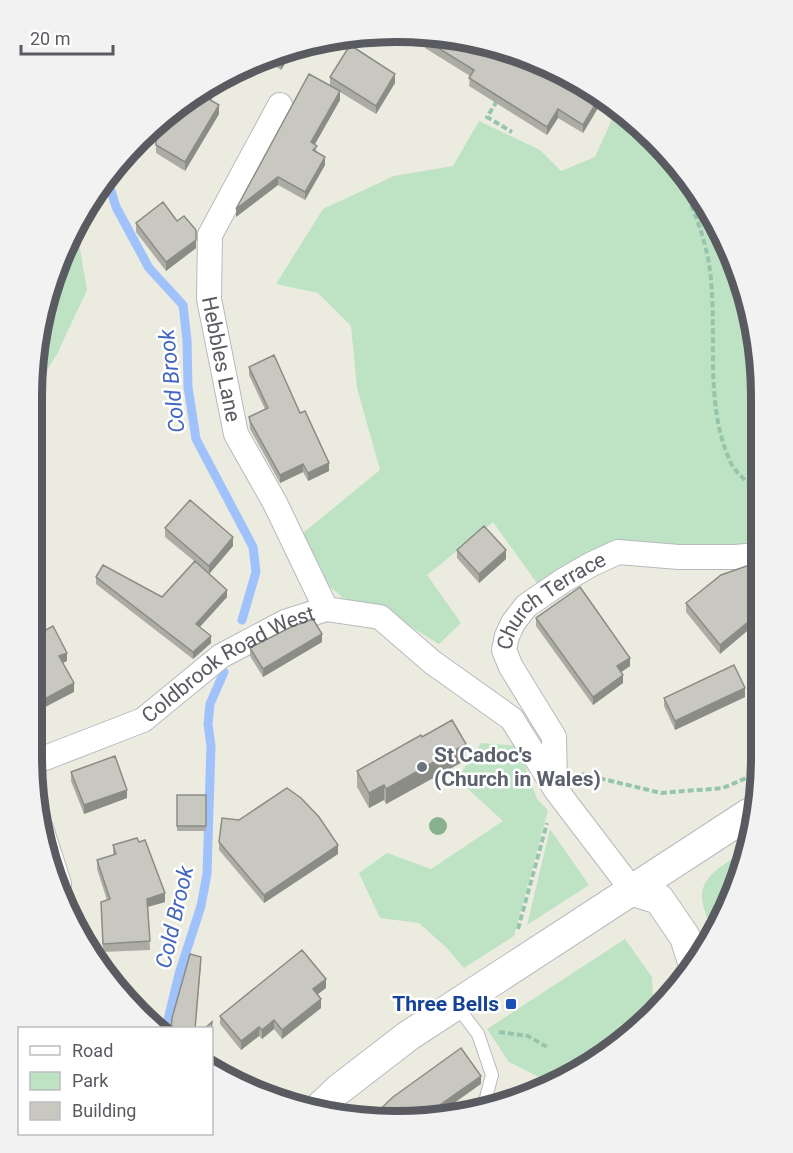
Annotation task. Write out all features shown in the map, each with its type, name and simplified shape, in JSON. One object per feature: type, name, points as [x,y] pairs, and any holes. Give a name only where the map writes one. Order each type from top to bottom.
[{"type":"street","name":"Hebbles Lane","points":[[280,105],[210,235],[209,299],[236,434],[276,503],[326,609]]},
{"type":"street","name":"Church Terrace","points":[[556,790],[554,737],[511,667],[504,650],[513,622],[526,606],[564,580],[618,552],[679,557],[751,556]]},
{"type":"street","name":"Coldbrook Road West","points":[[42,759],[143,720],[221,656],[285,622],[326,609],[380,617],[432,662],[512,719],[556,790],[633,891]]},
{"type":"street","points":[[324,1103],[399,1043],[463,1014],[633,891],[746,816]]},
{"type":"street","points":[[633,891],[659,899],[686,937],[691,954]]},
{"type":"lane","points":[[463,1014],[478,1034],[492,1076],[486,1100]]},
{"type":"path","points":[[499,97],[487,117],[512,132]]},
{"type":"path","points":[[684,190],[700,225],[709,264],[715,405],[720,432],[730,462],[751,486]]},
{"type":"path","points":[[463,1014],[504,1033],[528,1036],[547,1047]]},
{"type":"green space","points":[[613,116],[647,146],[678,181],[704,219],[724,261],[739,305],[748,350],[751,396],[751,546],[665,548],[539,586],[493,522],[427,575],[461,623],[439,644],[378,607],[343,598],[328,585],[303,533],[380,470],[357,388],[351,326],[318,293],[276,284],[323,209],[394,176],[453,166],[479,121],[540,150],[561,171],[595,157]]},
{"type":"green space","points":[[79,241],[87,290],[57,354],[43,377],[45,350],[54,305]]},
{"type":"green space","points":[[481,743],[518,746],[537,799],[548,810],[514,936],[464,968],[447,948],[419,923],[380,918],[359,873],[387,853],[431,869],[503,821],[457,779]]},
{"type":"green space","points":[[550,829],[589,885],[527,925]]},
{"type":"green space","points":[[736,857],[724,892],[709,924],[703,905],[703,889],[710,876]]},
{"type":"green space","points":[[625,939],[652,977],[653,999],[630,1023],[574,1064],[543,1079],[509,1062],[487,1029]]},
{"type":"building","points":[[432,44],[488,54],[532,69],[574,89],[596,104],[583,125],[558,109],[547,127],[469,78],[474,70]]},
{"type":"building","points":[[350,45],[395,74],[376,106],[330,77]]},
{"type":"building","points":[[309,74],[340,91],[311,142],[317,146],[313,150],[325,157],[305,192],[278,177],[236,209]]},
{"type":"building","points":[[208,97],[219,105],[185,162],[156,145],[156,137],[163,130]]},
{"type":"building","points":[[163,202],[177,221],[184,216],[196,230],[196,240],[166,262],[136,223]]},
{"type":"building","points":[[274,355],[300,413],[305,411],[329,463],[308,473],[303,464],[280,475],[250,421],[249,417],[268,408],[249,367]]},
{"type":"building","points":[[190,500],[233,537],[209,566],[165,528]]},
{"type":"building","points":[[484,526],[506,550],[479,574],[457,550]]},
{"type":"building","points":[[195,561],[227,590],[196,624],[211,636],[193,652],[96,577],[103,565],[162,597]]},
{"type":"building","points":[[751,564],[751,620],[720,645],[686,603],[721,575]]},
{"type":"building","points":[[580,587],[630,658],[617,666],[623,675],[593,697],[536,618]]},
{"type":"building","points":[[313,619],[322,634],[263,669],[250,648],[291,627]]},
{"type":"building","points":[[53,626],[67,653],[59,656],[74,683],[42,701],[42,632]]},
{"type":"building","points":[[734,665],[745,688],[675,721],[664,698]]},
{"type":"building","points":[[452,720],[466,744],[386,789],[384,785],[369,793],[357,771]]},
{"type":"building","points":[[115,756],[127,790],[84,805],[71,772]]},
{"type":"building","points":[[287,788],[301,798],[319,817],[338,845],[264,895],[219,842],[222,818],[239,820]]},
{"type":"building","points":[[177,795],[206,795],[206,826],[177,826]]},
{"type":"building","points":[[137,838],[139,842],[145,840],[165,893],[147,899],[150,941],[103,944],[101,902],[110,899],[97,860],[116,854],[113,845]]},
{"type":"building","points":[[302,950],[326,979],[313,989],[321,999],[282,1030],[274,1020],[262,1030],[259,1027],[241,1041],[220,1016]]},
{"type":"building","points":[[190,954],[201,957],[195,1027],[171,1027]]},
{"type":"building","points":[[461,1048],[481,1076],[440,1105],[442,1108],[379,1110],[393,1097]]},
{"type":"waterway","name":"Cold Brook","points":[[110,188],[116,207],[149,268],[183,305],[187,340],[188,387],[196,439],[253,547],[256,572],[242,620]]},
{"type":"waterway","name":"Cold Brook","points":[[167,1026],[179,974],[201,906],[207,874],[211,746],[208,724],[210,704],[224,672]]},
{"type":"place","name":"St Cadoc's (Church in Wales)","points":[[422,767]]},
{"type":"place","name":"Three Bells","points":[[511,1004]]}]
